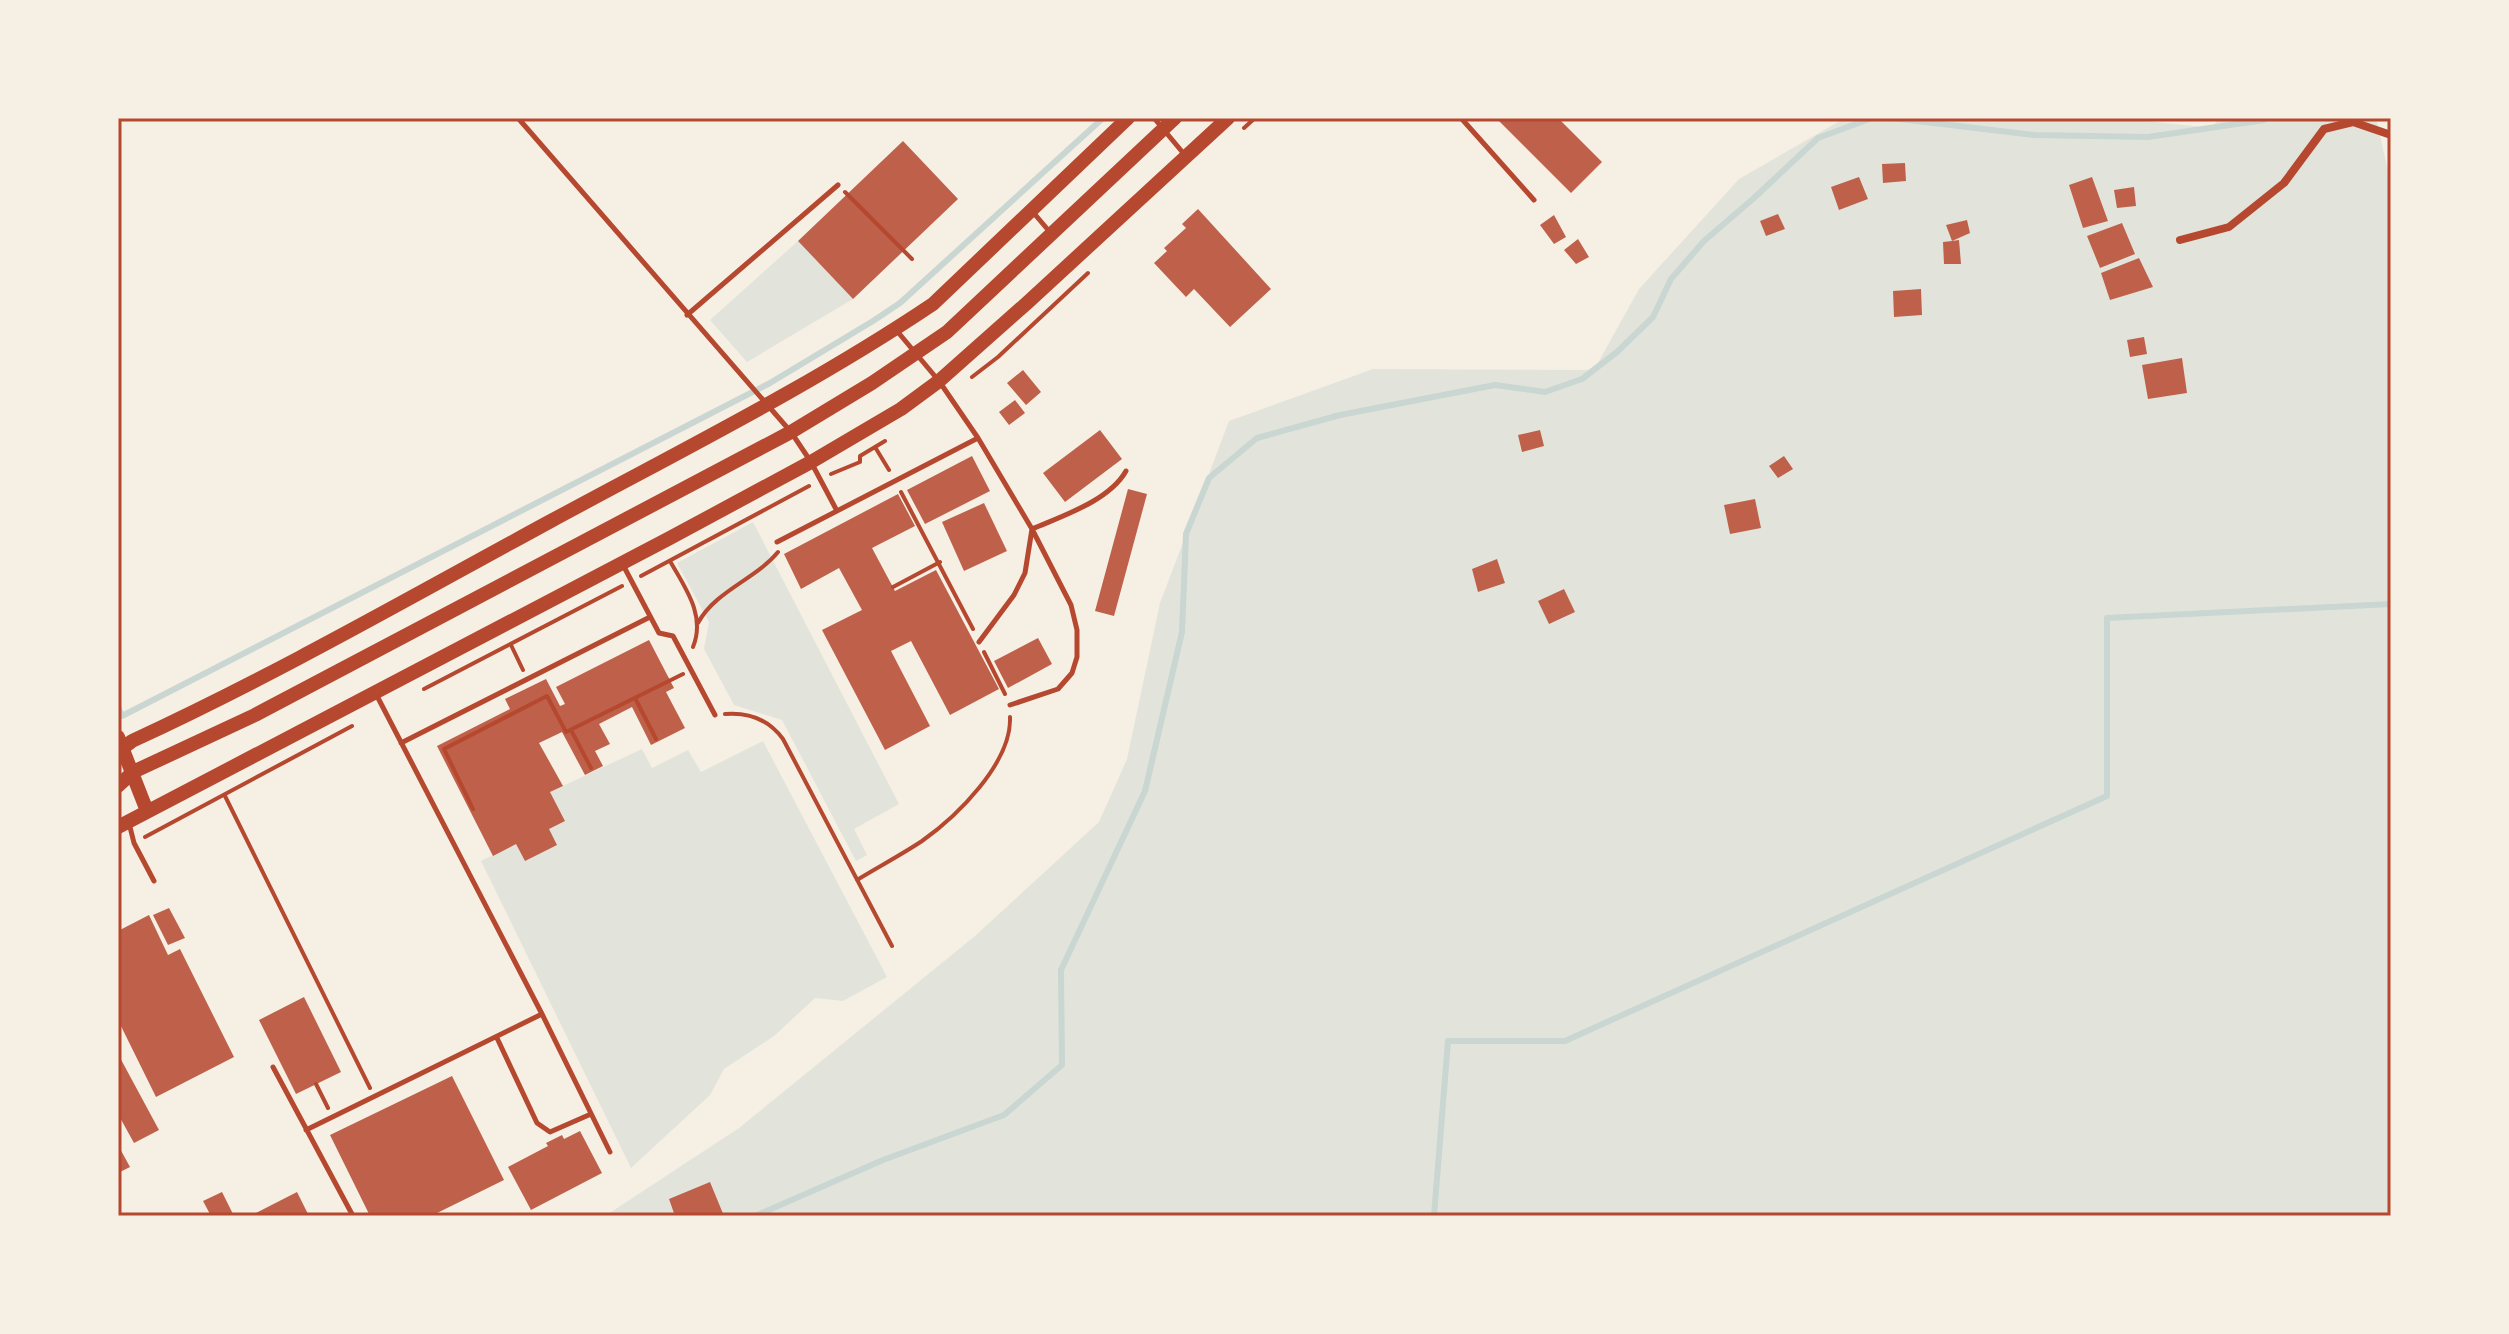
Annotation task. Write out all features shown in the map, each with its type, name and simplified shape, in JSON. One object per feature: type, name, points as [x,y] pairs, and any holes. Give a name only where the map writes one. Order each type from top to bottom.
[{"type":"street","points":[[147,811],[121,743],[132,741],[238,690],[768,404],[895,329],[933,304],[1128,118]]},
{"type":"street","points":[[118,786],[133,772],[255,715],[791,432],[917,354],[947,332],[1052,235],[1159,124],[1175,118]]},
{"type":"street","points":[[123,824],[622,563],[811,462],[901,409],[939,381],[1228,118]]},
{"type":"street","points":[[2180,240],[2229,227],[2284,183],[2324,129],[2353,122],[2391,135]]},
{"type":"lane","points":[[518,118],[791,432],[837,511]]},
{"type":"lane","points":[[1461,118],[1534,200]]},
{"type":"lane","points":[[1159,124],[1186,157]]},
{"type":"lane","points":[[687,315],[838,185]]},
{"type":"lane","points":[[1032,211],[1052,235]]},
{"type":"lane","points":[[895,329],[939,381],[978,438],[1032,529],[1071,605],[1077,630],[1077,657],[1072,673],[1058,689],[1010,705]]},
{"type":"lane","points":[[777,542],[978,438]]},
{"type":"lane","points":[[1032,529],[1083,508],[1121,480],[1126,471]]},
{"type":"lane","points":[[979,642],[1014,595],[1025,573],[1032,529]]},
{"type":"lane","points":[[622,563],[659,633],[673,636],[715,715]]},
{"type":"lane","points":[[401,743],[650,617]]},
{"type":"lane","points":[[375,693],[610,1152]]},
{"type":"lane","points":[[123,824],[154,881]]},
{"type":"lane","points":[[306,1130],[542,1014]]},
{"type":"lane","points":[[497,1038],[537,1123],[550,1132],[591,1114]]},
{"type":"lane","points":[[273,1067],[353,1216]]},
{"type":"path","points":[[838,185],[912,259]]},
{"type":"path","points":[[857,880],[921,842],[946,822],[973,794],[998,760],[1011,724],[1010,705],[940,562],[866,431]]},
{"type":"path","points":[[698,623],[716,603],[766,566],[788,537]]},
{"type":"path","points":[[670,561],[693,602],[698,623],[696,642],[686,661]]},
{"type":"path","points":[[893,587],[940,562]]},
{"type":"path","points":[[473,809],[444,749],[547,696],[566,732],[691,670]]},
{"type":"path","points":[[635,698],[656,739]]},
{"type":"path","points":[[715,715],[743,713],[769,724],[777,731],[892,946]]},
{"type":"path","points":[[571,730],[591,768]]},
{"type":"path","points":[[225,796],[374,1097]]},
{"type":"path","points":[[316,1084],[333,1117]]},
{"type":"shaded area","points":[[1845,118],[2120,118],[2211,128],[2220,118],[2376,118],[2391,184],[2391,1216],[605,1216],[739,1128],[975,936],[1099,822],[1127,759],[1160,603],[1229,421],[1373,369],[1594,370],[1639,289],[1739,179]]},
{"type":"shaded area","points":[[798,241],[853,299],[747,362],[710,320]]},
{"type":"shaded area","points":[[753,522],[899,804],[854,829],[867,855],[856,861],[782,720],[734,705],[704,649],[709,622],[677,563]]},
{"type":"shaded area","points":[[763,741],[887,977],[843,1001],[815,998],[774,1036],[724,1069],[710,1095],[631,1168],[481,861],[565,820],[550,792],[642,749],[652,768],[688,750],[701,772]]},
{"type":"building","points":[[1496,118],[1558,118],[1602,162],[1571,193]]},
{"type":"building","points":[[903,141],[958,199],[853,299],[798,241]]},
{"type":"building","points":[[1905,163],[1906,181],[1883,183],[1882,164]]},
{"type":"building","points":[[1859,177],[1868,199],[1839,210],[1831,187]]},
{"type":"building","points":[[2092,177],[2108,221],[2083,228],[2069,185]]},
{"type":"building","points":[[2134,187],[2136,206],[2117,208],[2114,190]]},
{"type":"building","points":[[1198,209],[1271,289],[1230,327],[1194,289],[1186,297],[1154,263],[1167,251],[1164,248],[1186,228],[1182,224]]},
{"type":"building","points":[[1778,214],[1785,229],[1766,236],[1760,221]]},
{"type":"building","points":[[1554,215],[1566,237],[1554,244],[1540,225]]},
{"type":"building","points":[[1967,220],[1970,233],[1952,241],[1946,225]]},
{"type":"building","points":[[2122,223],[2135,254],[2100,268],[2087,236]]},
{"type":"building","points":[[1578,239],[1589,257],[1576,264],[1564,250]]},
{"type":"building","points":[[1959,240],[1961,264],[1944,264],[1943,242]]},
{"type":"building","points":[[2139,258],[2153,287],[2110,300],[2101,273]]},
{"type":"building","points":[[1921,289],[1922,315],[1894,317],[1893,291]]},
{"type":"building","points":[[2144,337],[2147,354],[2130,357],[2127,340]]},
{"type":"building","points":[[2182,358],[2187,393],[2148,399],[2142,365]]},
{"type":"building","points":[[1023,370],[1041,392],[1026,405],[1007,383]]},
{"type":"building","points":[[1015,400],[1025,413],[1009,425],[999,412]]},
{"type":"building","points":[[1100,430],[1122,459],[1065,502],[1043,473]]},
{"type":"building","points":[[1540,430],[1544,446],[1522,452],[1518,435]]},
{"type":"building","points":[[972,456],[990,491],[925,524],[907,490]]},
{"type":"building","points":[[1784,456],[1793,469],[1778,478],[1769,466]]},
{"type":"building","points":[[1128,489],[1147,494],[1114,616],[1095,611]]},
{"type":"building","points":[[898,494],[915,526],[872,548],[895,591],[936,570],[999,689],[950,715],[911,641],[891,651],[930,726],[885,750],[822,630],[862,610],[839,568],[801,589],[784,554]]},
{"type":"building","points":[[1755,499],[1761,528],[1730,534],[1724,505]]},
{"type":"building","points":[[984,503],[1007,551],[964,571],[942,522]]},
{"type":"building","points":[[1497,559],[1505,583],[1478,592],[1472,569]]},
{"type":"building","points":[[1564,589],[1575,612],[1549,624],[1538,601]]},
{"type":"building","points":[[1038,638],[1052,664],[1008,688],[994,661]]},
{"type":"building","points":[[649,640],[674,688],[666,692],[685,728],[651,745],[632,707],[599,724],[610,744],[595,751],[603,766],[585,775],[562,732],[539,743],[563,786],[550,792],[565,821],[549,829],[557,845],[525,861],[516,844],[493,856],[437,746],[510,709],[505,699],[546,679],[560,706],[565,704],[556,687]]},
{"type":"building","points":[[169,908],[185,938],[168,945],[153,915]]},
{"type":"building","points":[[149,915],[168,955],[180,949],[234,1057],[156,1097],[118,1020],[118,931]]},
{"type":"building","points":[[304,997],[341,1072],[296,1094],[259,1020]]},
{"type":"building","points":[[118,1054],[159,1130],[134,1143],[118,1114]]},
{"type":"building","points":[[452,1076],[504,1180],[431,1216],[370,1216],[330,1135]]},
{"type":"building","points":[[580,1131],[602,1173],[531,1210],[508,1167],[562,1135],[564,1139]]},
{"type":"building","points":[[118,1145],[130,1167],[118,1173]]},
{"type":"building","points":[[710,1182],[724,1216],[675,1216],[669,1199]]},
{"type":"building","points":[[222,1192],[234,1216],[211,1216],[203,1201]]},
{"type":"building","points":[[297,1192],[309,1216],[250,1216]]},
{"type":"waterway","points":[[118,707],[122,716],[770,383],[900,303],[1103,118]]},
{"type":"waterway","points":[[755,1216],[883,1160],[1004,1115],[1062,1065],[1061,970],[1145,791],[1182,632],[1186,534],[1209,478],[1257,438],[1340,415],[1495,385],[1545,392],[1582,379],[1617,352],[1653,317],[1671,279],[1704,241],[1818,138],[1872,118]]},
{"type":"waterway","points":[[1892,118],[2034,135],[2148,137],[2265,118]]},
{"type":"waterway","points":[[1434,1216],[1448,1041],[1565,1041],[2107,796],[2107,618],[2391,604]]}]
